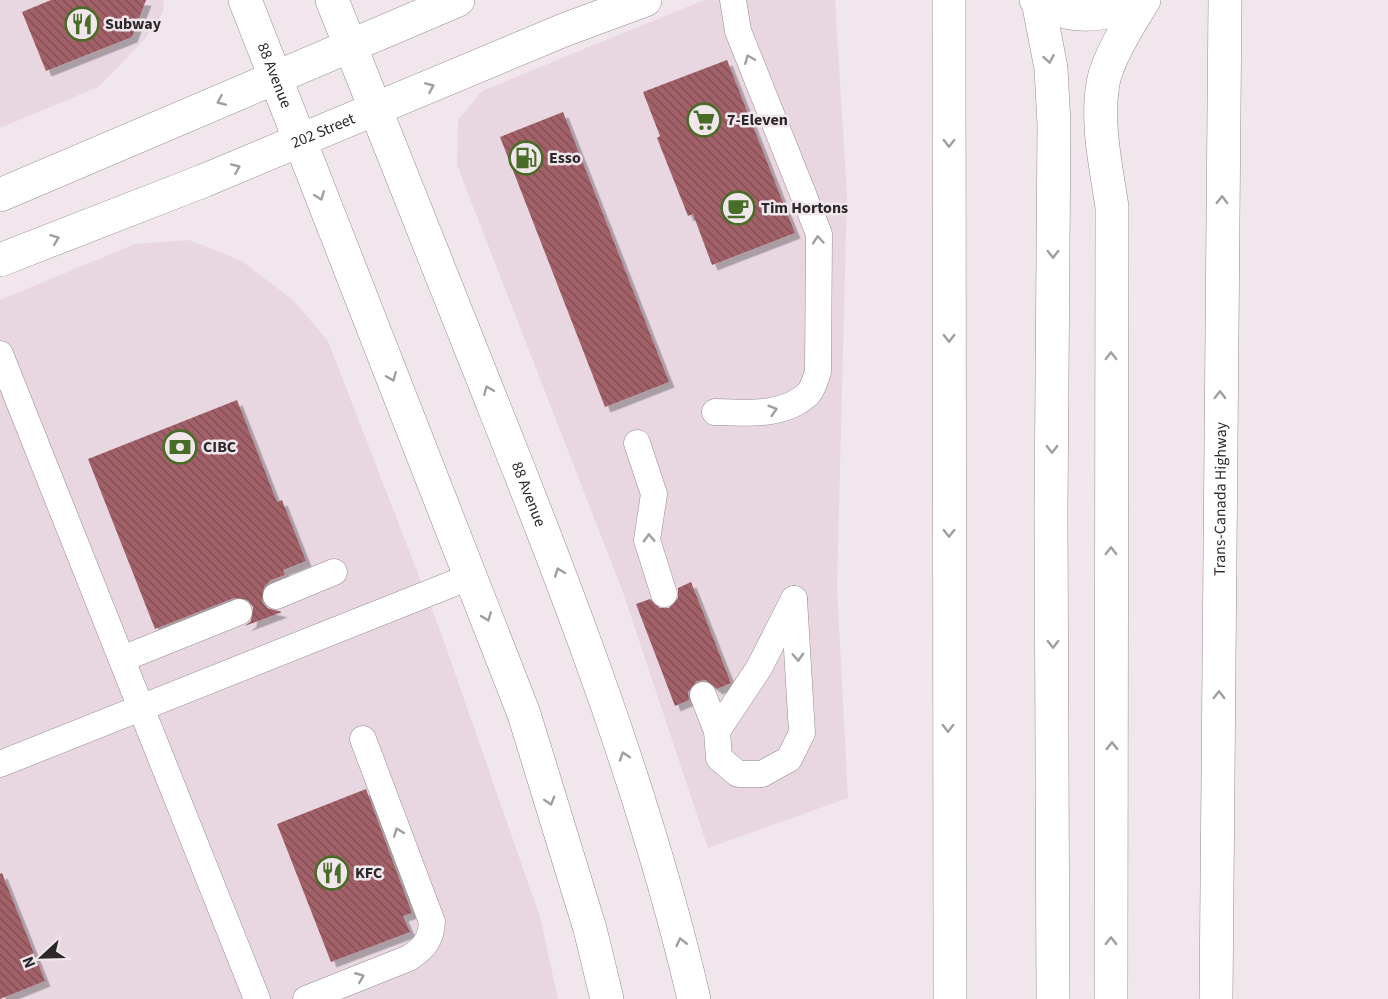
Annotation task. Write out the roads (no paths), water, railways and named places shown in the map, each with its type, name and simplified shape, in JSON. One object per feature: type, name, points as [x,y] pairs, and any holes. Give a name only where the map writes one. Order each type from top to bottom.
[{"type":"main road","name":"88 Avenue","points":[[245,0],[524,714],[590,929],[607,999]]},
{"type":"main road","name":"88 Avenue","points":[[332,0],[526,485],[604,692],[673,907],[694,999]]},
{"type":"main road","points":[[0,195],[458,0]]},
{"type":"main road","name":"202 Street","points":[[0,260],[645,0]]},
{"type":"main road","points":[[949,0],[950,999]]},
{"type":"main road","points":[[1037,1],[1069,14],[1093,15],[1119,10],[1136,0]]},
{"type":"main road","points":[[1111,999],[1112,207],[1101,131],[1101,105],[1104,80],[1126,29],[1144,0]]},
{"type":"main road","name":"Trans-Canada Highway","points":[[1216,999],[1225,0]]},
{"type":"main road","points":[[1037,1],[1051,68],[1054,124],[1051,512],[1053,999]]},
{"type":"main road","points":[[1218,753],[1232,999]]},
{"type":"lane","points":[[715,412],[763,413],[788,405],[809,393],[818,372],[819,234],[738,30],[733,0]]},
{"type":"lane","points":[[0,354],[257,999]]},
{"type":"lane","points":[[637,443],[654,494],[647,540],[664,594]]},
{"type":"lane","points":[[276,596],[334,572]]},
{"type":"lane","points":[[0,764],[472,576]]},
{"type":"lane","points":[[703,695],[717,731],[719,758],[738,774],[762,774],[789,759],[802,733],[794,599],[759,668],[717,731]]},
{"type":"lane","points":[[122,659],[239,612]]},
{"type":"lane","points":[[306,999],[409,958],[422,949],[431,937],[432,922],[363,739]]},
{"type":"place","name":"Subway","points":[[82,24]]},
{"type":"place","name":"7-Eleven","points":[[704,120]]},
{"type":"place","name":"Esso","points":[[526,158]]},
{"type":"place","name":"Tim Hortons","points":[[738,208]]},
{"type":"place","name":"CIBC","points":[[180,447]]},
{"type":"place","name":"KFC","points":[[332,873]]}]
